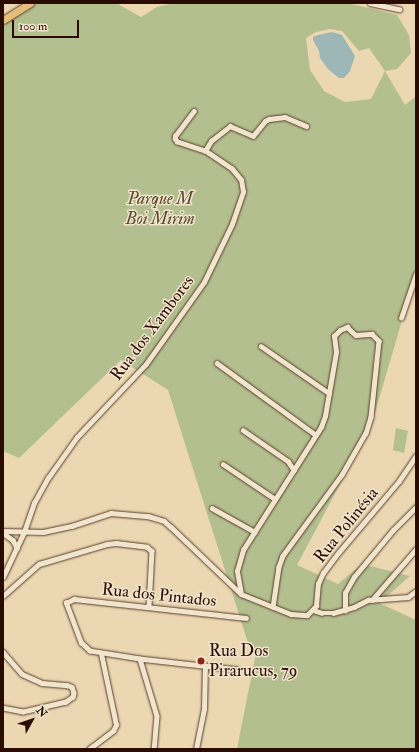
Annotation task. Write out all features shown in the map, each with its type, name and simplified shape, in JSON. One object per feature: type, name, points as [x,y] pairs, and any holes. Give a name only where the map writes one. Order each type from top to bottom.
[{"type":"main road","points":[[4,16],[30,3]]},
{"type":"street","points":[[370,3],[399,10]]},
{"type":"street","points":[[194,111],[175,136],[175,139],[177,142],[206,150],[211,141],[230,126],[253,136],[265,121],[270,119],[286,117],[306,126]]},
{"type":"street","name":"Rua dos Xambores","points":[[3,577],[24,532],[34,504],[48,478],[77,437],[140,371],[200,289],[235,217],[243,192],[240,180],[232,169],[206,150]]},
{"type":"street","points":[[401,318],[416,274]]},
{"type":"street","points":[[241,594],[237,571],[244,550],[316,435],[325,416],[336,352],[334,336],[340,330],[347,327],[356,335],[372,334],[379,341],[371,417],[366,433],[342,475],[283,556],[279,567],[273,607]]},
{"type":"street","points":[[261,346],[329,393]]},
{"type":"street","points":[[217,363],[316,435]]},
{"type":"street","points":[[243,430],[288,461],[294,470]]},
{"type":"street","name":"Rua Polinésia","points":[[313,610],[316,606],[318,584],[323,573],[399,481],[416,456]]},
{"type":"street","points":[[223,464],[275,499]]},
{"type":"street","points":[[345,611],[345,593],[354,577],[393,530],[416,507]]},
{"type":"street","points":[[212,508],[255,532]]},
{"type":"street","points":[[3,532],[43,532],[63,528],[111,513],[148,516],[164,521],[171,526],[241,594],[291,614],[304,615],[313,610],[322,613],[345,611],[360,603],[372,600],[408,597],[416,591]]},
{"type":"street","points":[[3,532],[13,540],[17,548]]},
{"type":"street","points":[[3,596],[39,564],[107,544],[116,543],[147,547],[152,551],[149,607]]},
{"type":"street","points":[[372,600],[416,549]]},
{"type":"street","name":"Rua dos Pintados","points":[[101,654],[90,651],[81,643],[66,603],[70,599],[246,618]]},
{"type":"street","points":[[3,652],[22,674],[42,683],[67,685],[72,687],[74,693],[73,697],[66,702],[23,712],[3,708]]},
{"type":"street","points":[[89,749],[113,731],[116,725],[101,654],[238,670]]},
{"type":"street","points":[[140,659],[157,716],[154,749]]},
{"type":"street","points":[[196,749],[204,709],[205,666]]},
{"type":"green space","name":"Parque M Boi Mirim","points":[[30,3],[116,3],[141,17],[157,7],[174,3],[348,3],[397,15],[409,35],[411,53],[397,69],[385,71],[405,105],[416,96],[416,273],[371,426],[297,565],[338,584],[362,564],[410,576],[379,603],[416,620],[416,749],[237,749],[256,653],[249,646],[168,390],[121,360],[19,458],[3,451],[3,20]],"holes":[[[330,29],[342,31],[359,51],[369,48],[385,71],[371,99],[345,102],[324,91],[310,70],[306,38],[316,32]]]},
{"type":"green space","points":[[396,428],[408,431],[404,453],[393,450]]},
{"type":"water","points":[[332,32],[342,35],[355,56],[350,71],[344,78],[339,78],[328,69],[320,58],[319,51],[313,40],[313,37]]},
{"type":"place","name":"Rua Dos Pirarucus, 79","points":[[201,661]]}]
